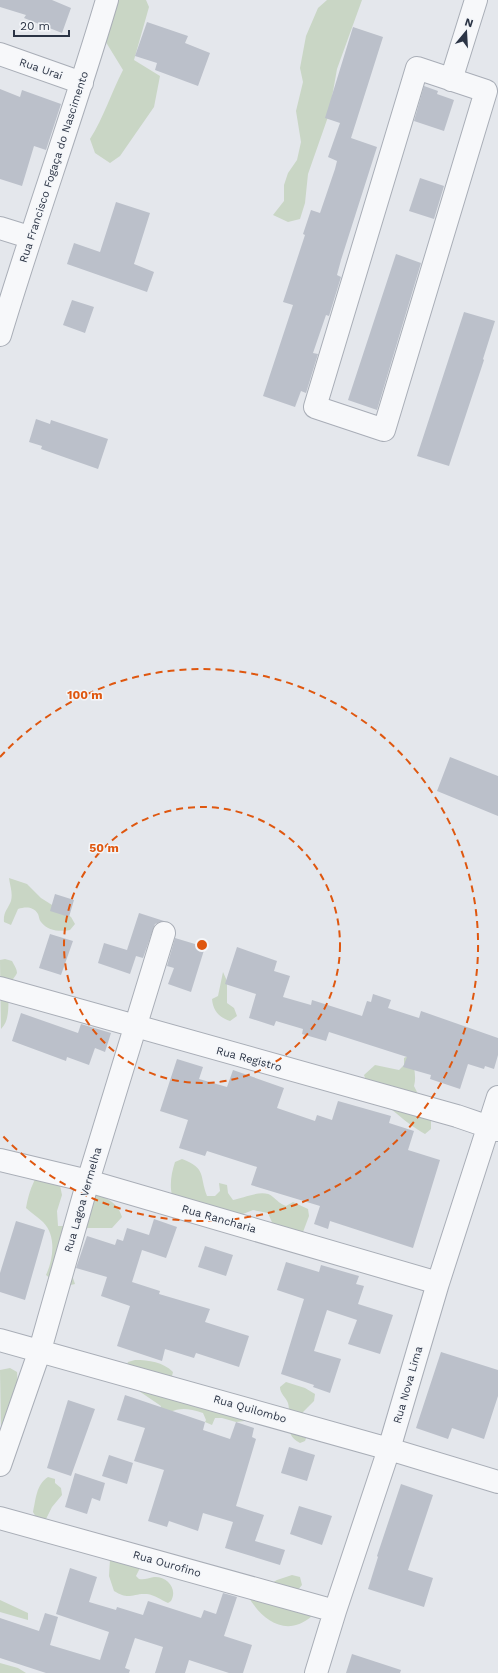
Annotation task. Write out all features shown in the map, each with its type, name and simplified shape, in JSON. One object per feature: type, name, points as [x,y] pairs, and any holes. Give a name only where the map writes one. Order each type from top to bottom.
[{"type":"street","name":"Rua Francisco Fogaça do Nascimento","points":[[0,334],[29,237],[82,83],[107,0]]},
{"type":"street","points":[[452,80],[476,0]]},
{"type":"street","name":"Rua Urai","points":[[0,54],[82,83]]},
{"type":"street","points":[[417,68],[452,80],[486,91],[384,430],[315,407],[417,68]]},
{"type":"street","points":[[0,228],[29,237]]},
{"type":"street","name":"Rua Lagoa Vermelha","points":[[0,1465],[40,1350],[88,1181],[164,934]]},
{"type":"street","name":"Rua Registro","points":[[0,988],[493,1128]]},
{"type":"street","name":"Rua Nova Lima","points":[[316,1673],[389,1449],[438,1283],[493,1128],[498,1097]]},
{"type":"street","name":"Rua Rancharia","points":[[0,1160],[88,1181],[438,1283]]},
{"type":"street","name":"Rua Quilombo","points":[[0,1340],[389,1449],[498,1482]]},
{"type":"street","name":"Rua Ourofino","points":[[0,1518],[335,1611]]},
{"type":"green space","points":[[118,0],[146,0],[149,7],[134,60],[160,76],[154,107],[120,156],[110,163],[95,153],[90,139],[123,70],[104,39]]},
{"type":"green space","points":[[327,0],[362,0],[337,69],[329,114],[308,174],[305,203],[300,219],[288,222],[273,215],[284,201],[284,185],[288,173],[297,160],[301,142],[296,111],[303,82],[300,68],[306,36],[318,8]]},
{"type":"green space","points":[[9,878],[27,884],[41,898],[71,917],[75,924],[70,930],[58,931],[51,929],[41,922],[36,911],[31,908],[18,909],[11,925],[4,922],[5,913],[12,898]]},
{"type":"green space","points":[[5,959],[12,961],[17,973],[12,980],[10,987],[7,1019],[1,1029],[0,960]]},
{"type":"green space","points":[[223,972],[227,981],[227,1003],[234,1008],[237,1016],[230,1021],[217,1013],[212,999],[218,996]]},
{"type":"green space","points":[[412,1054],[415,1074],[414,1086],[431,1120],[431,1129],[425,1134],[409,1124],[390,1108],[373,1091],[364,1075],[375,1065],[399,1070],[404,1065],[404,1058]]},
{"type":"green space","points":[[182,1159],[199,1170],[207,1196],[215,1196],[220,1191],[219,1183],[227,1185],[228,1193],[233,1200],[254,1194],[264,1193],[269,1194],[286,1206],[293,1202],[308,1209],[309,1216],[303,1232],[274,1227],[268,1213],[253,1210],[238,1216],[173,1199],[171,1185],[172,1171],[175,1162]]},
{"type":"green space","points":[[50,1160],[57,1171],[62,1195],[57,1211],[58,1226],[66,1226],[88,1192],[109,1200],[117,1207],[122,1217],[112,1228],[88,1228],[81,1230],[69,1266],[75,1284],[71,1285],[59,1283],[46,1275],[52,1255],[52,1241],[50,1234],[43,1222],[26,1208],[29,1195],[37,1176]]},
{"type":"green space","points":[[135,1360],[151,1361],[165,1366],[173,1372],[171,1380],[253,1420],[236,1422],[222,1418],[215,1418],[212,1425],[205,1422],[206,1420],[203,1413],[183,1409],[168,1413],[156,1421],[161,1406],[136,1389],[125,1369],[128,1362]]},
{"type":"green space","points":[[10,1368],[17,1372],[18,1388],[9,1428],[1,1429],[0,1370]]},
{"type":"green space","points":[[286,1382],[305,1388],[315,1394],[314,1401],[303,1412],[308,1433],[305,1441],[300,1443],[294,1439],[289,1430],[288,1403],[281,1392],[280,1387]]},
{"type":"green space","points":[[48,1477],[55,1479],[55,1483],[61,1488],[62,1495],[52,1507],[45,1521],[37,1519],[33,1512],[39,1488]]},
{"type":"green space","points":[[110,1559],[140,1568],[136,1576],[139,1579],[159,1577],[167,1581],[173,1592],[171,1601],[168,1603],[155,1596],[147,1594],[124,1596],[114,1591],[109,1576]]},
{"type":"green space","points":[[292,1575],[300,1577],[302,1585],[297,1591],[312,1616],[293,1626],[284,1626],[276,1624],[260,1613],[248,1596],[277,1580]]},
{"type":"green space","points":[[0,1600],[28,1613],[28,1620],[0,1612]]},
{"type":"green space","points":[[0,1663],[18,1668],[26,1673],[0,1673]]},
{"type":"building","points":[[0,0],[52,0],[71,8],[62,33],[24,18],[26,15],[0,7]]},
{"type":"building","points":[[147,22],[188,36],[185,43],[210,53],[198,86],[155,70],[157,63],[135,56]]},
{"type":"building","points":[[353,27],[383,37],[351,138],[377,147],[341,260],[337,275],[341,277],[329,316],[326,315],[313,353],[318,354],[306,393],[301,391],[295,407],[263,396],[293,305],[283,302],[305,235],[303,234],[311,210],[320,213],[337,161],[328,157],[340,123],[325,118]]},
{"type":"building","points":[[424,86],[438,91],[437,94],[454,100],[444,131],[414,121]]},
{"type":"building","points":[[0,89],[20,97],[22,90],[61,104],[46,150],[34,146],[22,186],[0,179]]},
{"type":"building","points":[[420,178],[444,186],[434,219],[409,211]]},
{"type":"building","points":[[116,202],[150,213],[134,264],[154,272],[147,292],[67,264],[74,243],[100,252]]},
{"type":"building","points":[[396,254],[421,263],[377,410],[348,400]]},
{"type":"building","points":[[72,300],[94,307],[85,333],[63,325]]},
{"type":"building","points":[[464,312],[495,321],[483,359],[484,360],[449,466],[417,456]]},
{"type":"building","points":[[36,419],[50,424],[51,420],[108,439],[98,469],[41,449],[42,446],[29,442]]},
{"type":"building","points":[[450,757],[498,776],[498,816],[437,791]]},
{"type":"building","points":[[55,894],[74,900],[69,917],[50,911]]},
{"type":"building","points":[[139,913],[164,921],[155,924],[143,958],[136,956],[130,974],[98,963],[104,943],[127,950]]},
{"type":"building","points":[[50,934],[73,941],[61,975],[39,968]]},
{"type":"building","points":[[175,938],[205,947],[191,992],[168,984],[174,968],[167,966]]},
{"type":"building","points":[[237,947],[277,961],[274,971],[290,976],[283,997],[311,1005],[312,1000],[362,1016],[367,1001],[371,1002],[373,994],[391,1000],[388,1008],[419,1018],[421,1011],[498,1038],[498,1055],[494,1069],[485,1066],[484,1069],[468,1064],[460,1089],[430,1079],[431,1075],[403,1067],[407,1057],[329,1032],[326,1041],[302,1034],[303,1029],[276,1021],[274,1026],[249,1018],[256,994],[225,984]]},
{"type":"building","points":[[21,1013],[78,1033],[81,1024],[111,1033],[105,1052],[95,1048],[89,1065],[67,1057],[66,1061],[12,1041]]},
{"type":"building","points":[[177,1059],[203,1067],[199,1079],[227,1087],[233,1070],[284,1088],[277,1108],[315,1121],[317,1115],[332,1120],[338,1101],[391,1116],[389,1123],[414,1131],[408,1150],[440,1160],[413,1248],[330,1221],[328,1229],[314,1224],[320,1206],[251,1185],[257,1167],[207,1151],[205,1156],[179,1148],[188,1120],[160,1111]]},
{"type":"building","points":[[154,1219],[177,1227],[166,1258],[142,1250],[132,1282],[160,1291],[159,1294],[210,1309],[205,1322],[249,1336],[239,1367],[196,1353],[194,1358],[165,1349],[162,1361],[117,1346],[130,1306],[101,1296],[107,1277],[76,1268],[87,1236],[115,1245],[117,1239],[123,1241],[127,1228],[149,1235]]},
{"type":"building","points":[[16,1221],[45,1230],[25,1300],[0,1292],[0,1273]]},
{"type":"building","points":[[205,1246],[233,1255],[226,1276],[198,1267]]},
{"type":"building","points":[[286,1262],[319,1272],[321,1265],[359,1276],[356,1284],[364,1286],[358,1304],[393,1315],[380,1354],[348,1344],[357,1320],[327,1310],[314,1351],[341,1359],[330,1393],[313,1387],[314,1385],[281,1374],[304,1299],[277,1290]]},
{"type":"building","points":[[441,1352],[498,1370],[498,1396],[484,1439],[452,1428],[448,1439],[416,1428]]},
{"type":"building","points":[[125,1395],[205,1422],[203,1430],[230,1439],[236,1422],[254,1428],[252,1437],[256,1439],[236,1506],[264,1515],[255,1541],[285,1550],[280,1565],[225,1548],[233,1522],[203,1513],[198,1531],[169,1521],[167,1527],[148,1521],[164,1470],[134,1461],[145,1428],[117,1420]]},
{"type":"building","points":[[68,1400],[95,1409],[71,1476],[47,1468]]},
{"type":"building","points":[[289,1447],[315,1455],[307,1481],[281,1473]]},
{"type":"building","points":[[109,1455],[133,1463],[127,1484],[102,1476]]},
{"type":"building","points":[[75,1473],[105,1483],[100,1501],[92,1498],[87,1514],[65,1507]]},
{"type":"building","points":[[401,1484],[433,1495],[408,1570],[433,1578],[424,1607],[368,1589],[378,1557],[377,1556]]},
{"type":"building","points":[[299,1506],[332,1516],[322,1545],[290,1534]]},
{"type":"building","points":[[70,1568],[97,1577],[89,1602],[116,1610],[117,1607],[143,1615],[148,1601],[201,1618],[204,1610],[216,1614],[223,1593],[237,1597],[224,1636],[252,1645],[243,1673],[229,1673],[189,1660],[185,1673],[155,1673],[163,1647],[135,1638],[125,1668],[130,1670],[129,1673],[46,1673],[0,1658],[0,1618],[39,1631],[45,1613],[58,1617],[50,1645],[100,1660],[109,1632],[56,1614]]},
{"type":"building","points":[[352,1654],[401,1670],[400,1673],[346,1673]]}]
